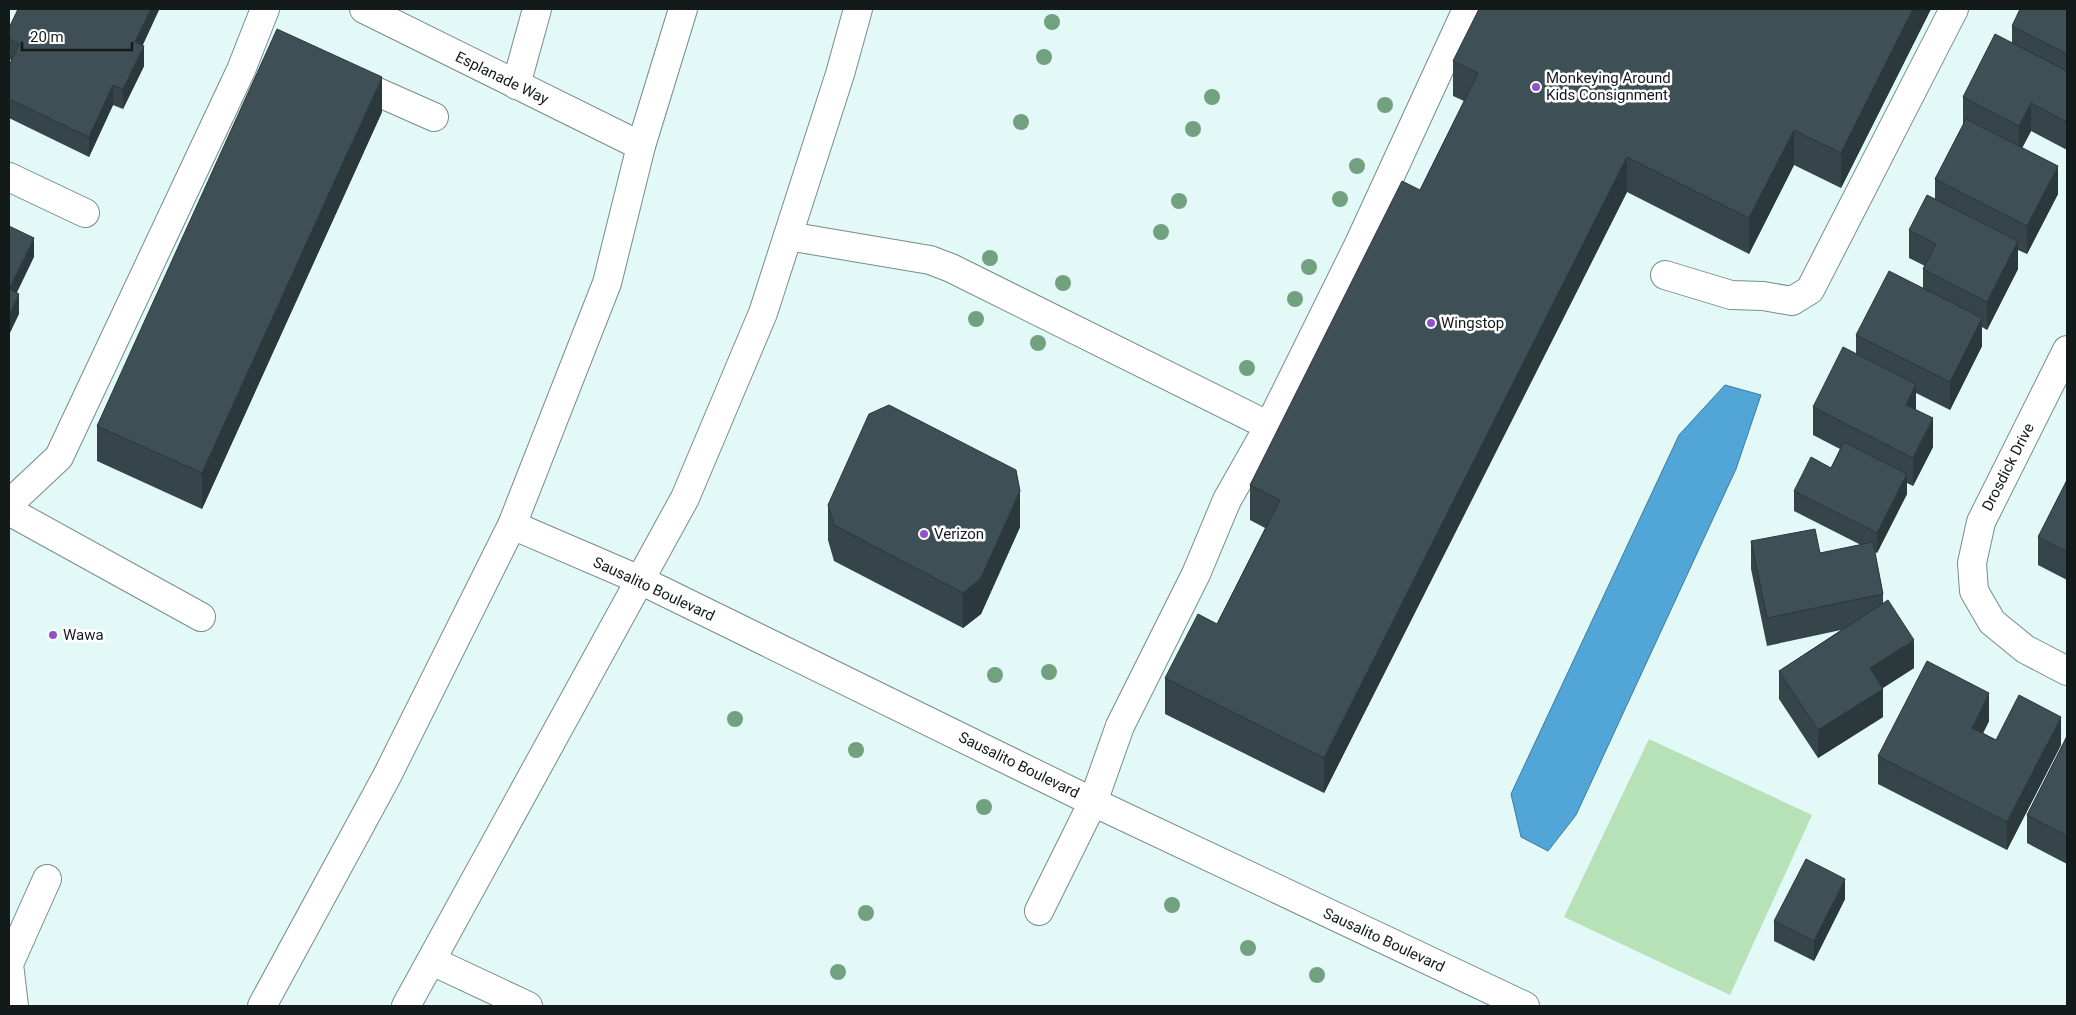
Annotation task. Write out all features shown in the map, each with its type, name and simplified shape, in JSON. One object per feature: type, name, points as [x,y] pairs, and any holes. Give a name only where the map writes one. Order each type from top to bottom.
[{"type":"main road","points":[[9,504],[59,457],[236,78],[265,9]]},
{"type":"main road","name":"Esplanade Way","points":[[364,9],[641,146]]},
{"type":"main road","points":[[516,84],[537,9]]},
{"type":"main road","points":[[262,1006],[387,776],[512,525],[607,284],[641,146],[683,9]]},
{"type":"main road","points":[[406,1006],[685,498],[763,314],[840,74],[858,9]]},
{"type":"main road","points":[[1039,911],[1093,802],[1120,726],[1196,574],[1227,500],[1269,426],[1372,217],[1467,9]]},
{"type":"main road","points":[[1665,275],[1730,294],[1792,300],[1810,290],[1954,9]]},
{"type":"main road","points":[[254,36],[281,48]]},
{"type":"main road","points":[[326,68],[434,117]]},
{"type":"main road","points":[[9,178],[85,214]]},
{"type":"main road","points":[[788,236],[930,260],[952,268],[1269,426]]},
{"type":"main road","name":"Drosdick Drive","points":[[2067,350],[1981,522],[1972,563],[1974,591],[1992,622],[2025,649],[2067,671]]},
{"type":"main road","points":[[9,511],[201,617]]},
{"type":"main road","name":"Sausalito Boulevard","points":[[512,525],[640,580],[1093,802],[1526,1006]]},
{"type":"main road","points":[[14,1006],[9,964],[46,879]]},
{"type":"main road","points":[[432,961],[528,1006]]},
{"type":"green space","points":[[1649,739],[1812,815],[1730,995],[1564,917]]},
{"type":"water","points":[[1725,385],[1761,395],[1736,469],[1576,815],[1548,851],[1521,837],[1511,794],[1679,435]]},
{"type":"building","points":[[18,9],[151,9],[135,42],[144,46],[123,89],[113,85],[89,137],[9,99],[9,66],[19,44],[9,39],[9,28]]},
{"type":"building","points":[[1479,9],[1913,9],[1841,153],[1794,130],[1749,218],[1627,157],[1324,758],[1165,678],[1198,614],[1217,624],[1280,500],[1250,485],[1402,181],[1420,190],[1478,73],[1453,61]]},
{"type":"building","points":[[2020,9],[2067,9],[2067,54],[2012,26]]},
{"type":"building","points":[[277,29],[382,77],[202,473],[97,426]]},
{"type":"building","points":[[1995,34],[2067,71],[2067,122],[2031,103],[2019,126],[1963,97]]},
{"type":"building","points":[[1966,119],[2058,166],[2027,226],[1935,179]]},
{"type":"building","points":[[1927,195],[2018,241],[1987,302],[1923,269],[1936,244],[1909,230]]},
{"type":"building","points":[[9,226],[34,238],[9,289]]},
{"type":"building","points":[[1889,271],[1982,318],[1950,382],[1856,335]]},
{"type":"building","points":[[9,289],[19,294],[9,315]]},
{"type":"building","points":[[1843,347],[1916,384],[1906,405],[1933,418],[1913,458],[1813,407]]},
{"type":"building","name":"Verizon","points":[[889,405],[1016,470],[1020,491],[981,578],[963,593],[834,525],[828,505],[869,414]]},
{"type":"building","points":[[1844,442],[1907,474],[1877,533],[1794,491],[1811,457],[1831,468]]},
{"type":"building","points":[[2067,480],[2067,552],[2038,537]]},
{"type":"building","points":[[1815,529],[1820,553],[1873,542],[1883,594],[1767,618],[1751,541]]},
{"type":"building","points":[[1888,600],[1914,640],[1870,668],[1883,689],[1818,730],[1779,671]]},
{"type":"building","points":[[1927,661],[1989,693],[1972,728],[1996,740],[2019,695],[2061,717],[2007,822],[1878,756]]},
{"type":"building","points":[[2067,736],[2067,836],[2027,815]]},
{"type":"building","points":[[1806,859],[1845,879],[1814,941],[1774,921]]},
{"type":"place","name":"Monkeying Around Kids Consignment","points":[[1536,87]]},
{"type":"place","name":"Wingstop","points":[[1431,323]]},
{"type":"place","name":"Verizon","points":[[924,534]]},
{"type":"place","name":"Wawa","points":[[53,635]]}]
